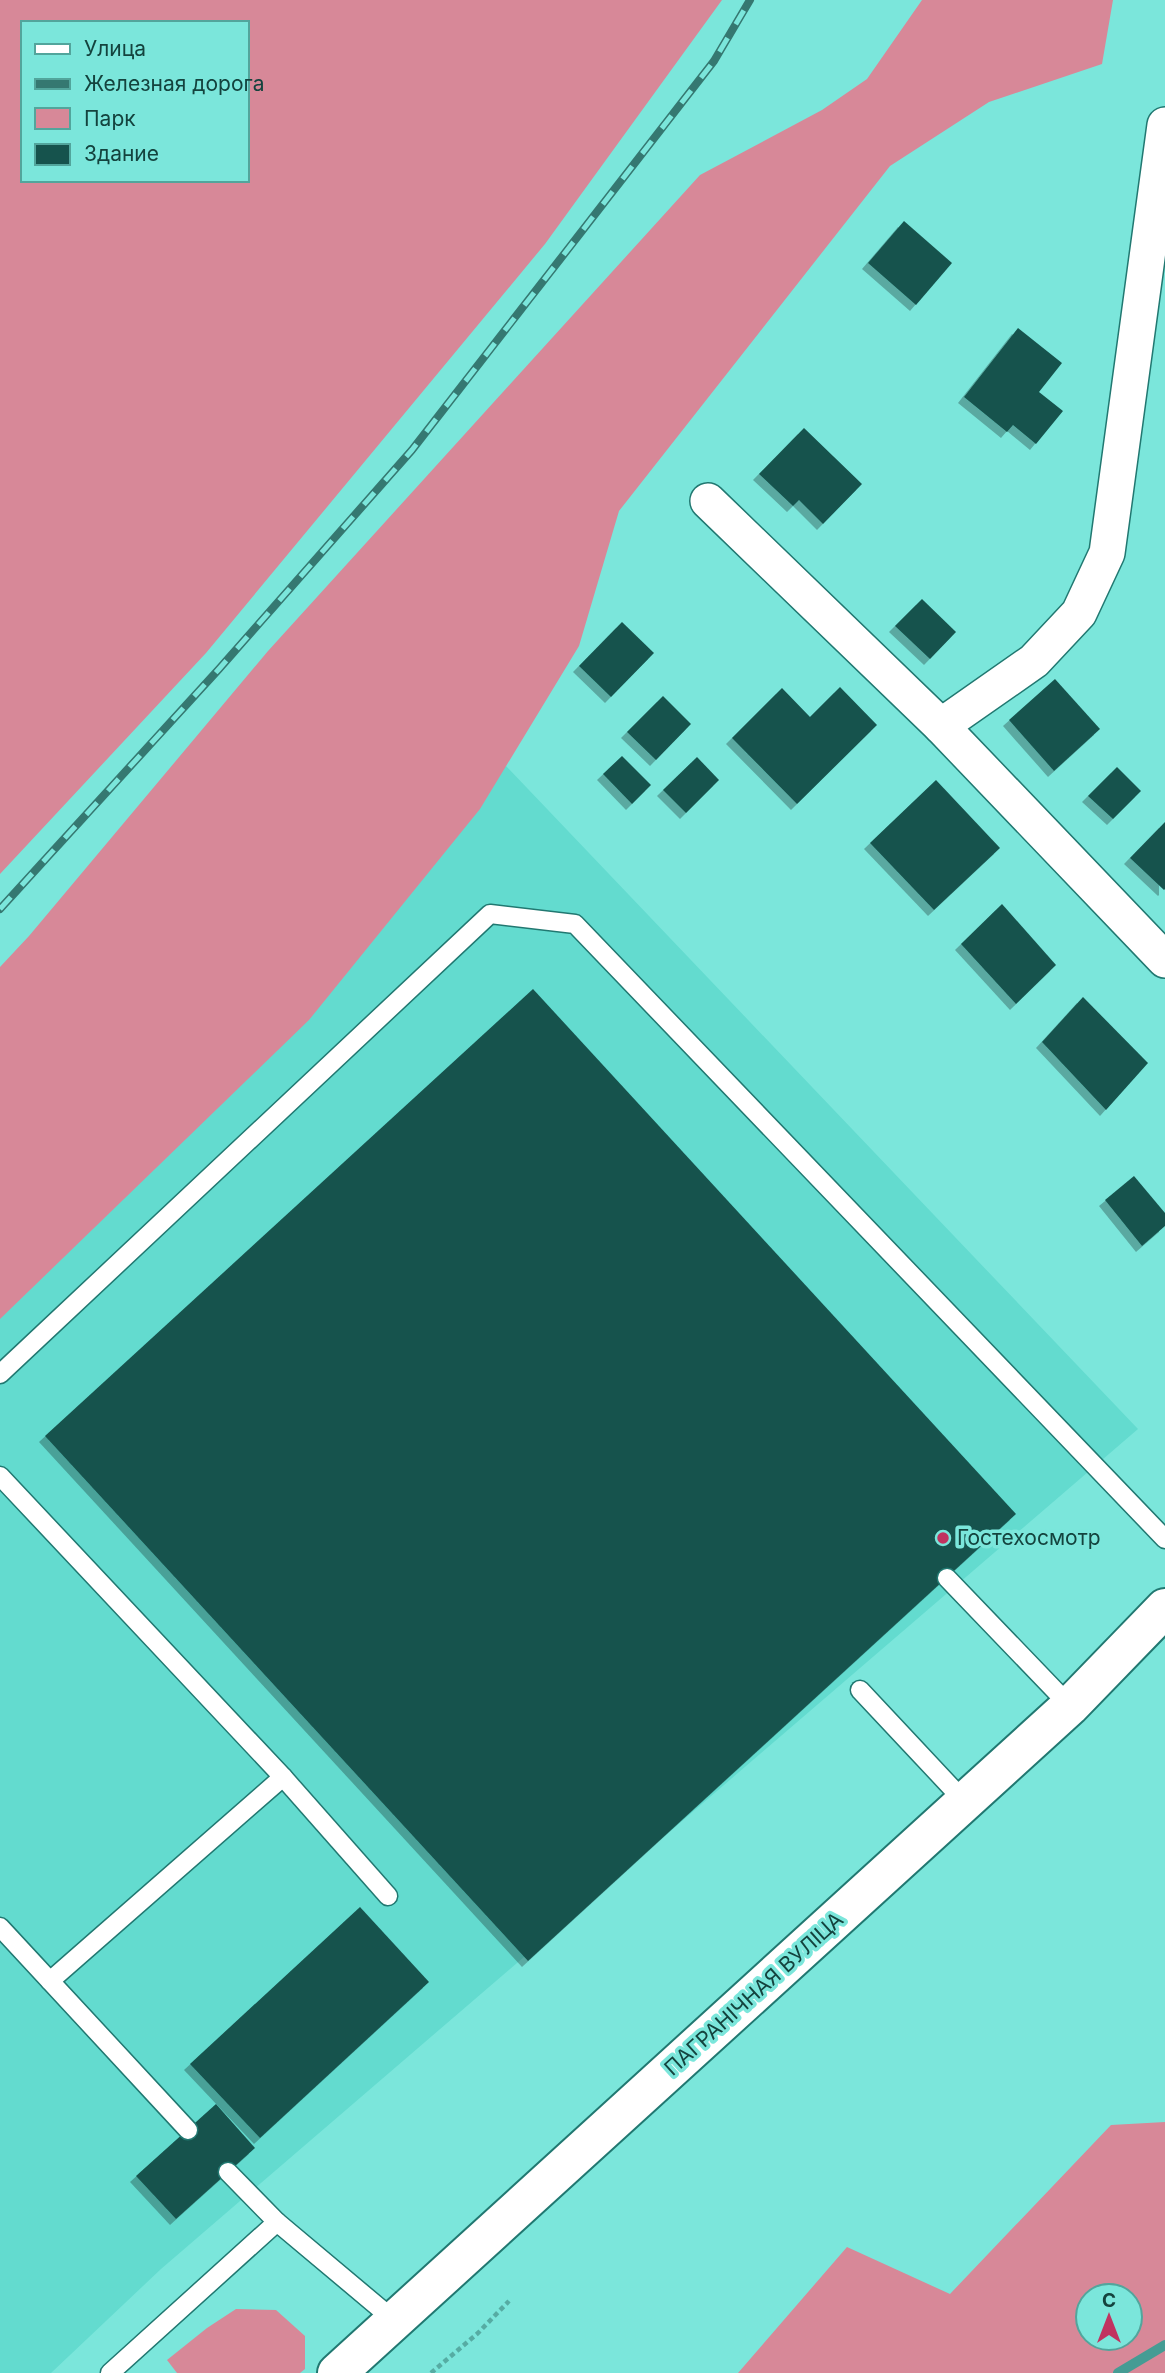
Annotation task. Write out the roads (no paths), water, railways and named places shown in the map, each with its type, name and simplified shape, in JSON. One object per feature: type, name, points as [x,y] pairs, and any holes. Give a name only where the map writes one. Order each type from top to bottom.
[{"type":"street","points":[[941,726],[1034,661],[1079,613],[1107,552],[1165,125]]},
{"type":"street","points":[[708,501],[941,726],[1165,960]]},
{"type":"street","name":"ПАГРАНІЧНАЯ ВУЛІЦА","points":[[337,2373],[1070,1706],[1165,1608]]},
{"type":"lane","points":[[0,1374],[490,914],[575,924],[1165,1539]]},
{"type":"lane","points":[[0,1476],[283,1777],[387,1896]]},
{"type":"lane","points":[[947,1578],[1070,1706]]},
{"type":"lane","points":[[860,1690],[965,1802]]},
{"type":"lane","points":[[51,1981],[283,1777]]},
{"type":"lane","points":[[0,1927],[188,2130]]},
{"type":"lane","points":[[228,2172],[277,2222],[395,2321]]},
{"type":"lane","points":[[110,2373],[277,2222]]},
{"type":"waterway","points":[[1118,2373],[1165,2345]]},
{"type":"railway","points":[[0,909],[219,669],[412,450],[714,61],[750,0]]},
{"type":"place","name":"Гостехосмотр","points":[[943,1538]]}]
